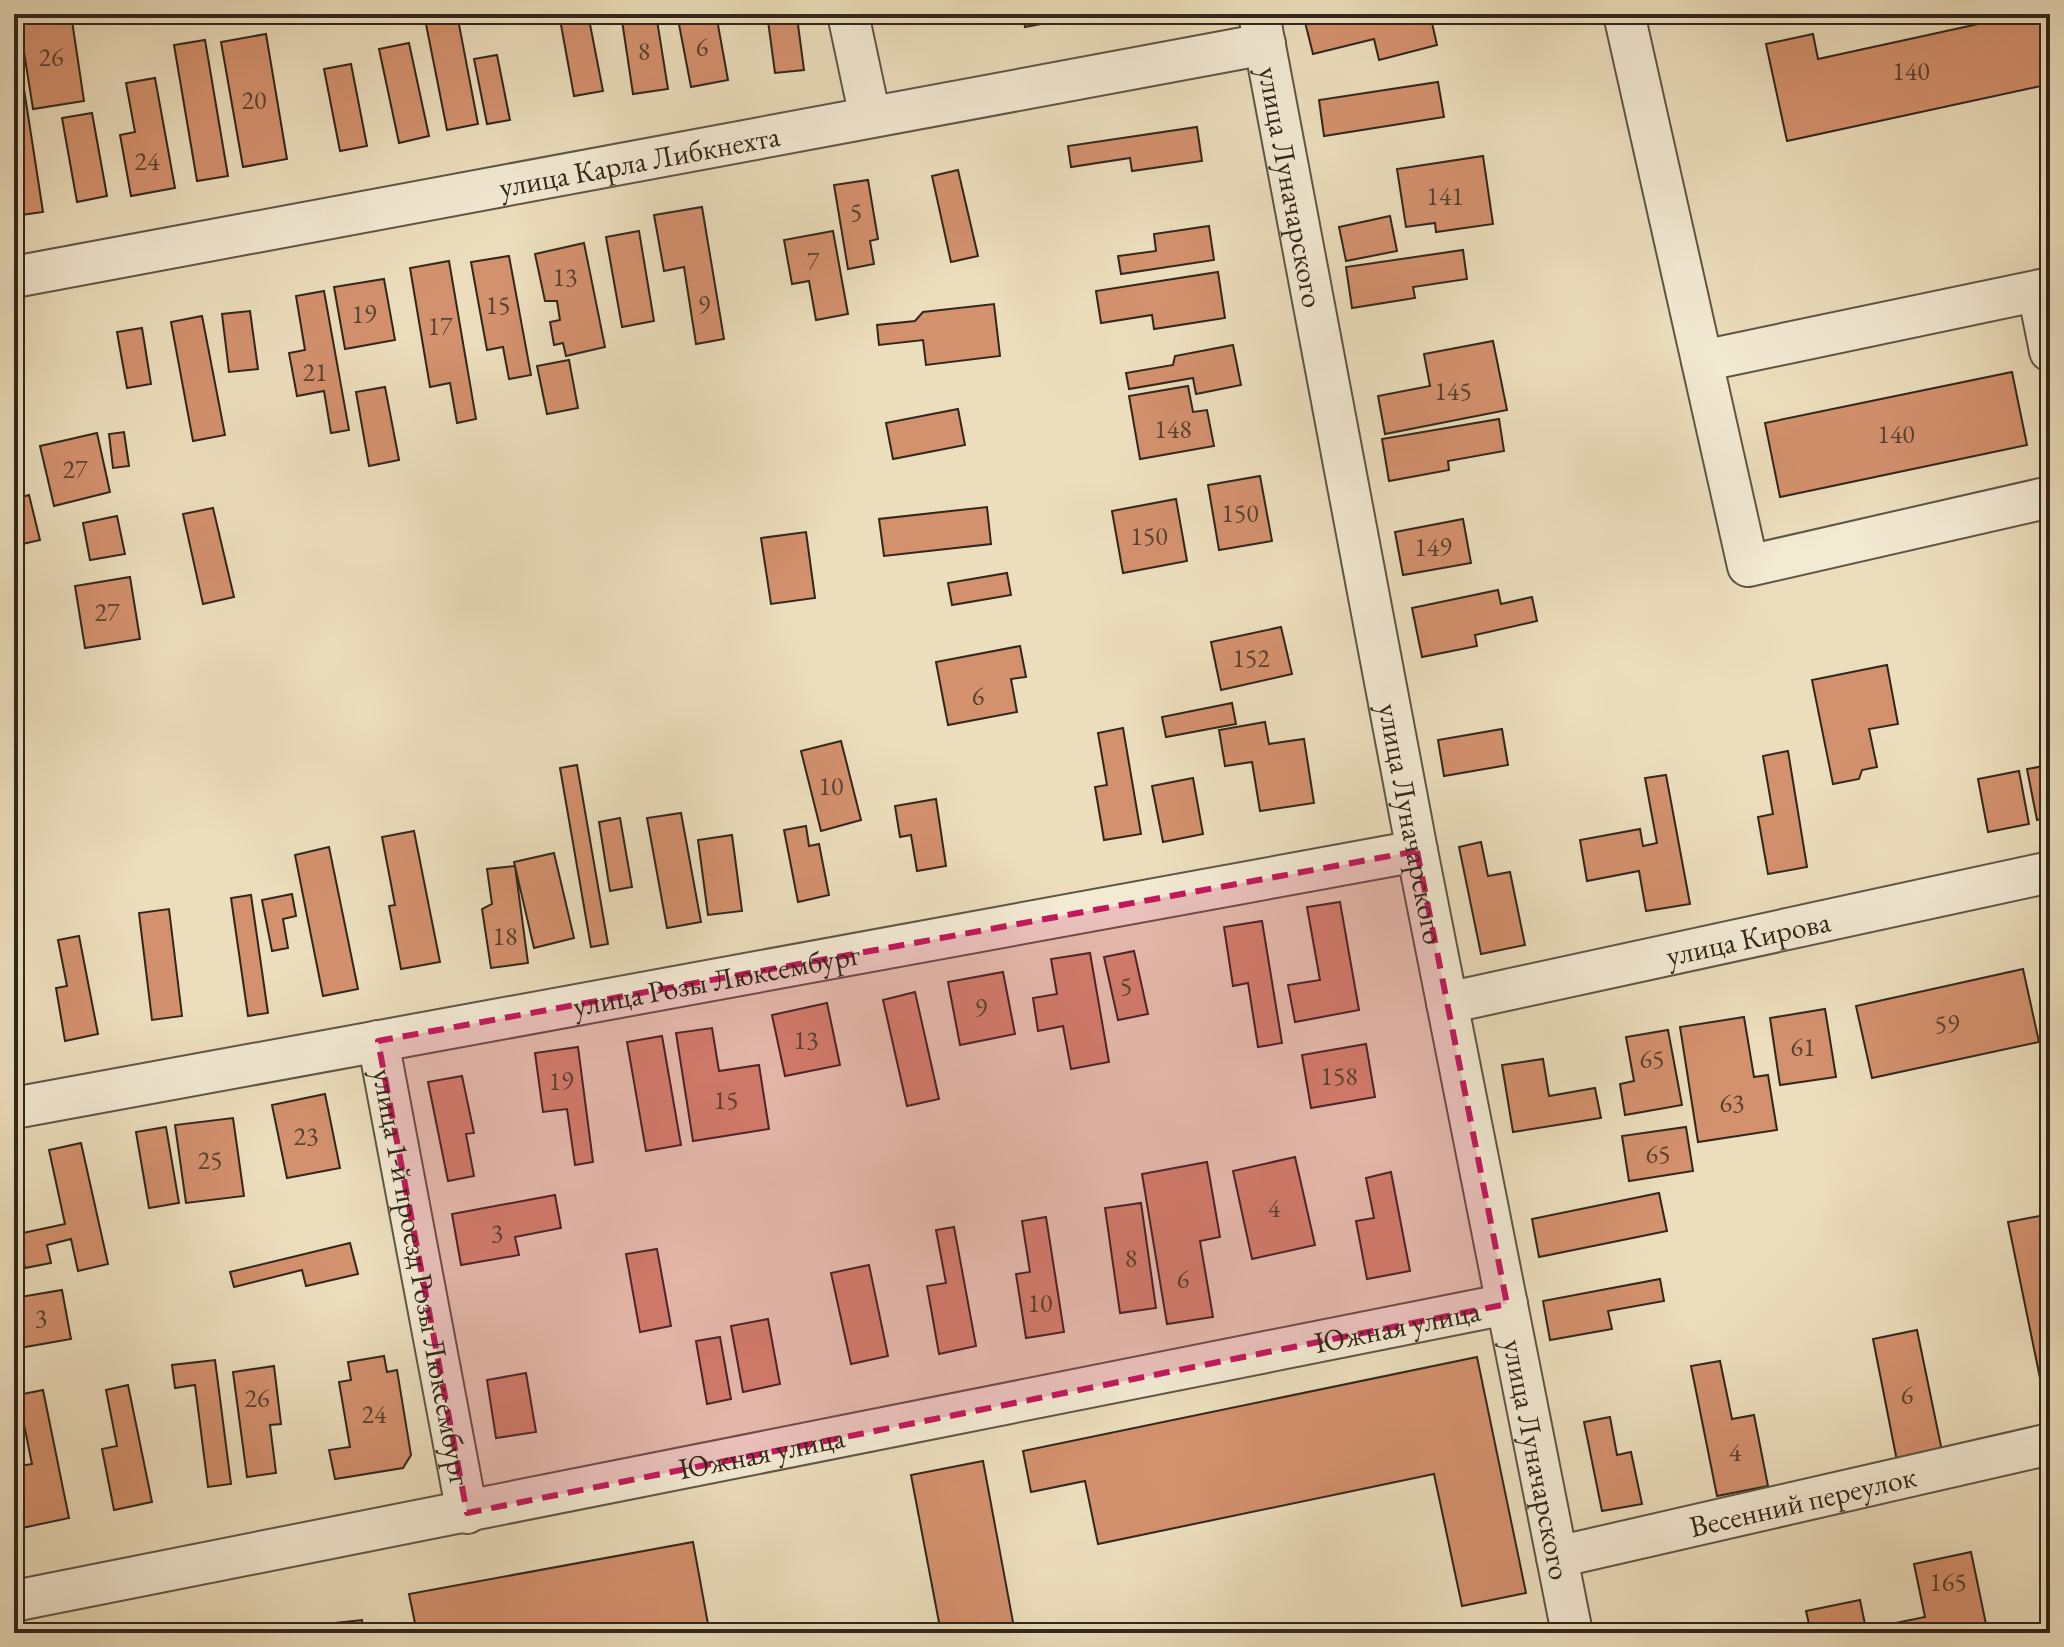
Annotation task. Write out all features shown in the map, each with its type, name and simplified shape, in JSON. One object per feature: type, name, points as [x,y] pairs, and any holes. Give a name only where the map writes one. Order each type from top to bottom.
[{"type":"street","points":[[848,14],[870,117]]},
{"type":"street","points":[[1624,14],[1748,566],[2050,497]]},
{"type":"street","name":"улица Карла Либкнехта","points":[[14,277],[870,117],[1262,29]]},
{"type":"street","name":"улица Луначарского","points":[[1262,29],[1417,851],[1572,1633]]},
{"type":"street","points":[[1702,361],[2044,289],[2050,351]]},
{"type":"street","name":"улица Розы Люксембург","points":[[14,1108],[1417,851]]},
{"type":"street","name":"улица Кирова","points":[[1447,1003],[2050,872]]},
{"type":"street","name":"улица 1-й проезд Розы Люксембург","points":[[378,1041],[467,1513]]},
{"type":"street","name":"Южная улица","points":[[14,1601],[1507,1304]]},
{"type":"street","name":"Весенний переулок","points":[[1557,1557],[2050,1444]]},
{"type":"highlighted area","points":[[1417,851],[1507,1304],[467,1513],[378,1041]]},
{"type":"building","points":[[18,14],[71,14],[84,101],[33,109]]},
{"type":"building","points":[[424,14],[457,14],[478,124],[447,130]]},
{"type":"building","points":[[559,14],[588,14],[603,91],[574,96]]},
{"type":"building","points":[[621,14],[656,14],[668,89],[633,94]]},
{"type":"building","points":[[677,14],[716,14],[728,80],[691,87]]},
{"type":"building","points":[[1023,14],[1092,14],[1025,27]]},
{"type":"building","points":[[1303,14],[1430,14],[1437,45],[1379,60],[1374,39],[1313,54]]},
{"type":"building","points":[[2024,14],[2050,14],[2050,84],[1787,141],[1766,44],[1813,34],[1818,59]]},
{"type":"building","points":[[797,17],[804,70],[775,73],[768,21]]},
{"type":"building","points":[[266,34],[287,159],[243,167],[221,42]]},
{"type":"building","points":[[205,40],[228,176],[197,181],[174,45]]},
{"type":"building","points":[[409,43],[429,136],[399,143],[379,49]]},
{"type":"building","points":[[497,55],[510,120],[487,124],[474,59]]},
{"type":"building","points":[[351,64],[367,146],[340,151],[324,69]]},
{"type":"building","points":[[155,78],[175,188],[131,196],[120,135],[135,132],[126,83]]},
{"type":"building","points":[[1438,82],[1444,117],[1324,136],[1319,100]]},
{"type":"building","points":[[24,89],[43,212],[14,216],[14,91]]},
{"type":"building","points":[[92,113],[107,196],[77,202],[62,118]]},
{"type":"building","points":[[1197,127],[1202,161],[1132,171],[1130,158],[1071,167],[1068,146]]},
{"type":"building","points":[[1483,156],[1493,224],[1436,232],[1435,223],[1406,227],[1397,169]]},
{"type":"building","points":[[958,170],[978,256],[951,262],[932,176]]},
{"type":"building","points":[[868,180],[878,239],[870,241],[874,264],[848,269],[834,185]]},
{"type":"building","points":[[702,207],[724,339],[696,344],[684,267],[664,271],[654,215]]},
{"type":"building","points":[[1390,216],[1397,251],[1346,261],[1339,227]]},
{"type":"building","points":[[1209,226],[1214,260],[1121,274],[1118,256],[1156,251],[1154,234]]},
{"type":"building","points":[[639,231],[654,321],[622,327],[606,237]]},
{"type":"building","points":[[833,231],[848,314],[816,320],[809,281],[792,284],[784,240]]},
{"type":"building","points":[[584,243],[605,347],[566,356],[563,343],[554,345],[550,322],[560,320],[557,301],[545,301],[535,254]]},
{"type":"building","points":[[1463,250],[1467,279],[1413,287],[1415,298],[1352,308],[1346,267]]},
{"type":"building","points":[[509,256],[531,375],[509,379],[503,347],[487,350],[471,262]]},
{"type":"building","points":[[449,261],[476,419],[457,423],[450,383],[430,387],[410,268]]},
{"type":"building","points":[[1218,272],[1225,318],[1154,329],[1152,315],[1101,323],[1096,291]]},
{"type":"building","points":[[384,279],[395,340],[345,349],[334,287]]},
{"type":"building","points":[[324,291],[349,430],[331,433],[324,391],[297,396],[289,353],[305,350],[296,296]]},
{"type":"building","points":[[994,304],[1000,356],[926,365],[923,340],[879,345],[877,325],[915,321],[923,312]]},
{"type":"building","points":[[250,311],[258,369],[229,372],[222,314]]},
{"type":"building","points":[[202,316],[225,435],[193,441],[171,322]]},
{"type":"building","points":[[142,328],[151,384],[127,388],[117,332]]},
{"type":"building","points":[[1493,341],[1507,410],[1385,434],[1378,396],[1430,386],[1424,354]]},
{"type":"building","points":[[1233,345],[1241,385],[1196,394],[1193,378],[1129,389],[1126,373],[1173,365],[1175,356]]},
{"type":"building","points":[[569,360],[578,408],[547,414],[537,366]]},
{"type":"building","points":[[2012,372],[2027,445],[1780,497],[1765,423]]},
{"type":"building","points":[[1188,386],[1193,412],[1207,410],[1214,446],[1140,459],[1129,396]]},
{"type":"building","points":[[385,387],[399,460],[369,466],[356,392]]},
{"type":"building","points":[[958,409],[965,445],[893,459],[886,423]]},
{"type":"building","points":[[1499,419],[1504,451],[1448,461],[1449,470],[1389,481],[1382,439]]},
{"type":"building","points":[[14,429],[23,475],[14,477]]},
{"type":"building","points":[[124,432],[129,466],[113,468],[109,434]]},
{"type":"building","points":[[97,433],[110,492],[54,506],[40,446]]},
{"type":"building","points":[[1260,476],[1272,541],[1219,550],[1208,485]]},
{"type":"building","points":[[29,495],[40,540],[14,546],[14,499]]},
{"type":"building","points":[[1176,499],[1187,561],[1123,573],[1112,511]]},
{"type":"building","points":[[987,507],[991,544],[884,556],[879,519]]},
{"type":"building","points":[[213,508],[234,597],[203,604],[183,514]]},
{"type":"building","points":[[117,516],[125,554],[90,560],[83,523]]},
{"type":"building","points":[[1463,519],[1471,563],[1403,575],[1395,532]]},
{"type":"building","points":[[806,532],[815,598],[771,604],[761,538]]},
{"type":"building","points":[[1007,573],[1011,595],[952,605],[948,583]]},
{"type":"building","points":[[130,577],[140,639],[85,648],[75,586]]},
{"type":"building","points":[[1498,590],[1501,604],[1532,597],[1537,621],[1475,635],[1477,646],[1422,657],[1412,608]]},
{"type":"building","points":[[1281,627],[1292,674],[1221,690],[1211,642]]},
{"type":"building","points":[[1020,646],[1026,677],[1011,679],[1017,712],[948,725],[936,662]]},
{"type":"building","points":[[1887,665],[1898,724],[1869,729],[1877,767],[1862,770],[1859,779],[1833,784],[1812,680]]},
{"type":"building","points":[[1232,703],[1236,724],[1166,737],[1162,717]]},
{"type":"building","points":[[1265,722],[1269,744],[1304,739],[1314,803],[1260,811],[1252,762],[1225,766],[1219,730]]},
{"type":"building","points":[[1123,728],[1141,834],[1104,840],[1095,787],[1107,785],[1098,733]]},
{"type":"building","points":[[1502,729],[1508,765],[1444,776],[1438,740]]},
{"type":"building","points":[[841,741],[861,820],[821,831],[801,751]]},
{"type":"building","points":[[1788,751],[1807,867],[1768,874],[1758,817],[1773,814],[1763,756]]},
{"type":"building","points":[[577,765],[608,944],[591,947],[560,768]]},
{"type":"building","points":[[2050,765],[2050,817],[2037,820],[2027,769]]},
{"type":"building","points":[[2019,771],[2029,824],[1988,832],[1978,779]]},
{"type":"building","points":[[1666,775],[1690,904],[1646,911],[1639,871],[1587,881],[1580,840],[1640,829],[1643,846],[1657,843],[1645,778]]},
{"type":"building","points":[[1193,778],[1203,834],[1163,842],[1152,786]]},
{"type":"building","points":[[936,799],[946,866],[917,871],[911,835],[900,837],[895,806]]},
{"type":"building","points":[[681,813],[701,922],[667,928],[647,818]]},
{"type":"building","points":[[620,818],[632,887],[610,891],[599,822]]},
{"type":"building","points":[[806,826],[809,846],[819,844],[829,895],[798,902],[784,830]]},
{"type":"building","points":[[414,831],[440,962],[401,969],[389,906],[395,905],[382,837]]},
{"type":"building","points":[[732,835],[742,911],[708,915],[698,840]]},
{"type":"building","points":[[1481,842],[1488,876],[1510,872],[1525,945],[1481,954],[1459,847]]},
{"type":"building","points":[[329,847],[358,989],[323,996],[295,855]]},
{"type":"building","points":[[554,853],[574,938],[534,948],[514,862]]},
{"type":"building","points":[[515,866],[528,963],[491,968],[482,909],[492,904],[487,869]]},
{"type":"building","points":[[292,894],[296,916],[283,919],[288,948],[272,951],[262,900]]},
{"type":"building","points":[[251,895],[268,1013],[248,1016],[231,898]]},
{"type":"building","points":[[1340,902],[1359,1010],[1295,1022],[1288,985],[1320,980],[1307,907]]},
{"type":"building","points":[[169,909],[182,1016],[152,1020],[139,913]]},
{"type":"building","points":[[1262,921],[1282,1043],[1258,1047],[1248,983],[1233,986],[1224,927]]},
{"type":"building","points":[[79,936],[98,1034],[65,1041],[56,988],[67,986],[58,940]]},
{"type":"building","points":[[1134,951],[1148,1014],[1118,1020],[1104,957]]},
{"type":"building","points":[[1090,953],[1109,1062],[1071,1069],[1063,1026],[1038,1031],[1033,998],[1057,994],[1051,959]]},
{"type":"building","points":[[2023,969],[2039,1042],[1872,1078],[1856,1006]]},
{"type":"building","points":[[1003,972],[1015,1034],[960,1045],[948,982]]},
{"type":"building","points":[[915,992],[939,1099],[907,1106],[883,1000]]},
{"type":"building","points":[[827,1003],[840,1065],[785,1076],[772,1015]]},
{"type":"building","points":[[1825,1009],[1836,1077],[1780,1085],[1770,1018]]},
{"type":"building","points":[[1744,1017],[1754,1077],[1768,1075],[1777,1130],[1698,1142],[1680,1027]]},
{"type":"building","points":[[712,1028],[719,1071],[759,1065],[769,1129],[693,1141],[676,1033]]},
{"type":"building","points":[[1668,1030],[1682,1105],[1625,1115],[1620,1084],[1634,1081],[1626,1037]]},
{"type":"building","points":[[662,1036],[681,1145],[646,1151],[627,1042]]},
{"type":"building","points":[[1366,1044],[1375,1097],[1311,1108],[1302,1055]]},
{"type":"building","points":[[578,1047],[593,1162],[575,1165],[567,1109],[543,1112],[535,1053]]},
{"type":"building","points":[[1543,1059],[1549,1096],[1595,1088],[1601,1118],[1513,1132],[1502,1065]]},
{"type":"building","points":[[462,1076],[474,1133],[466,1134],[474,1176],[448,1181],[428,1082]]},
{"type":"building","points":[[325,1094],[340,1168],[287,1178],[272,1105]]},
{"type":"building","points":[[233,1118],[244,1196],[186,1203],[175,1125]]},
{"type":"building","points":[[166,1127],[179,1203],[149,1208],[136,1132]]},
{"type":"building","points":[[1686,1127],[1693,1171],[1629,1181],[1622,1136]]},
{"type":"building","points":[[81,1143],[108,1264],[78,1271],[71,1239],[47,1245],[51,1263],[25,1268],[18,1234],[65,1224],[49,1150]]},
{"type":"building","points":[[1295,1157],[1315,1245],[1252,1259],[1233,1171]]},
{"type":"building","points":[[1207,1162],[1220,1237],[1200,1241],[1213,1317],[1167,1324],[1142,1174]]},
{"type":"building","points":[[1391,1172],[1410,1271],[1367,1279],[1356,1221],[1374,1218],[1366,1178]]},
{"type":"building","points":[[1659,1193],[1667,1231],[1539,1257],[1532,1219]]},
{"type":"building","points":[[555,1195],[561,1228],[515,1237],[519,1255],[461,1265],[452,1214]]},
{"type":"building","points":[[1141,1203],[1156,1308],[1120,1313],[1105,1208]]},
{"type":"building","points":[[2050,1214],[2050,1376],[2040,1378],[2008,1222]]},
{"type":"building","points":[[1046,1217],[1064,1332],[1026,1338],[1016,1274],[1030,1272],[1022,1221]]},
{"type":"building","points":[[954,1227],[976,1346],[939,1354],[927,1286],[946,1283],[936,1230]]},
{"type":"building","points":[[350,1243],[358,1274],[306,1286],[302,1270],[234,1287],[230,1272]]},
{"type":"building","points":[[657,1249],[671,1326],[640,1332],[626,1254]]},
{"type":"building","points":[[869,1265],[888,1356],[851,1364],[831,1273]]},
{"type":"building","points":[[1660,1279],[1664,1301],[1608,1311],[1612,1329],[1550,1340],[1543,1301]]},
{"type":"building","points":[[62,1290],[71,1339],[14,1349],[14,1298]]},
{"type":"building","points":[[768,1319],[780,1384],[743,1392],[731,1326]]},
{"type":"building","points":[[1917,1330],[1942,1451],[1897,1461],[1873,1339]]},
{"type":"building","points":[[720,1337],[731,1399],[707,1404],[696,1341]]},
{"type":"building","points":[[384,1356],[387,1372],[397,1370],[411,1455],[403,1468],[335,1479],[329,1450],[350,1447],[339,1382],[351,1380],[348,1362]]},
{"type":"building","points":[[1477,1357],[1526,1593],[1462,1606],[1434,1474],[1098,1544],[1085,1481],[1031,1492],[1023,1451]]},
{"type":"building","points":[[215,1360],[231,1484],[208,1487],[195,1385],[175,1388],[172,1365]]},
{"type":"building","points":[[1720,1361],[1732,1419],[1754,1415],[1768,1486],[1717,1496],[1691,1366]]},
{"type":"building","points":[[274,1366],[281,1424],[270,1425],[276,1473],[247,1477],[233,1372]]},
{"type":"building","points":[[526,1373],[536,1432],[496,1438],[487,1380]]},
{"type":"building","points":[[128,1385],[152,1502],[114,1510],[102,1449],[117,1446],[106,1390]]},
{"type":"building","points":[[43,1390],[69,1518],[22,1528],[14,1488],[14,1467],[32,1464],[18,1395]]},
{"type":"building","points":[[1610,1417],[1617,1455],[1631,1452],[1642,1504],[1602,1511],[1584,1422]]},
{"type":"building","points":[[983,1461],[1015,1633],[941,1633],[911,1475]]},
{"type":"building","points":[[693,1542],[708,1624],[656,1633],[417,1633],[409,1594]]},
{"type":"building","points":[[1971,1552],[1986,1624],[1946,1633],[1811,1633],[1806,1611],[1860,1600],[1866,1629],[1925,1617],[1914,1564]]},
{"type":"building","points":[[362,1620],[363,1633],[308,1633],[307,1626]]}]
